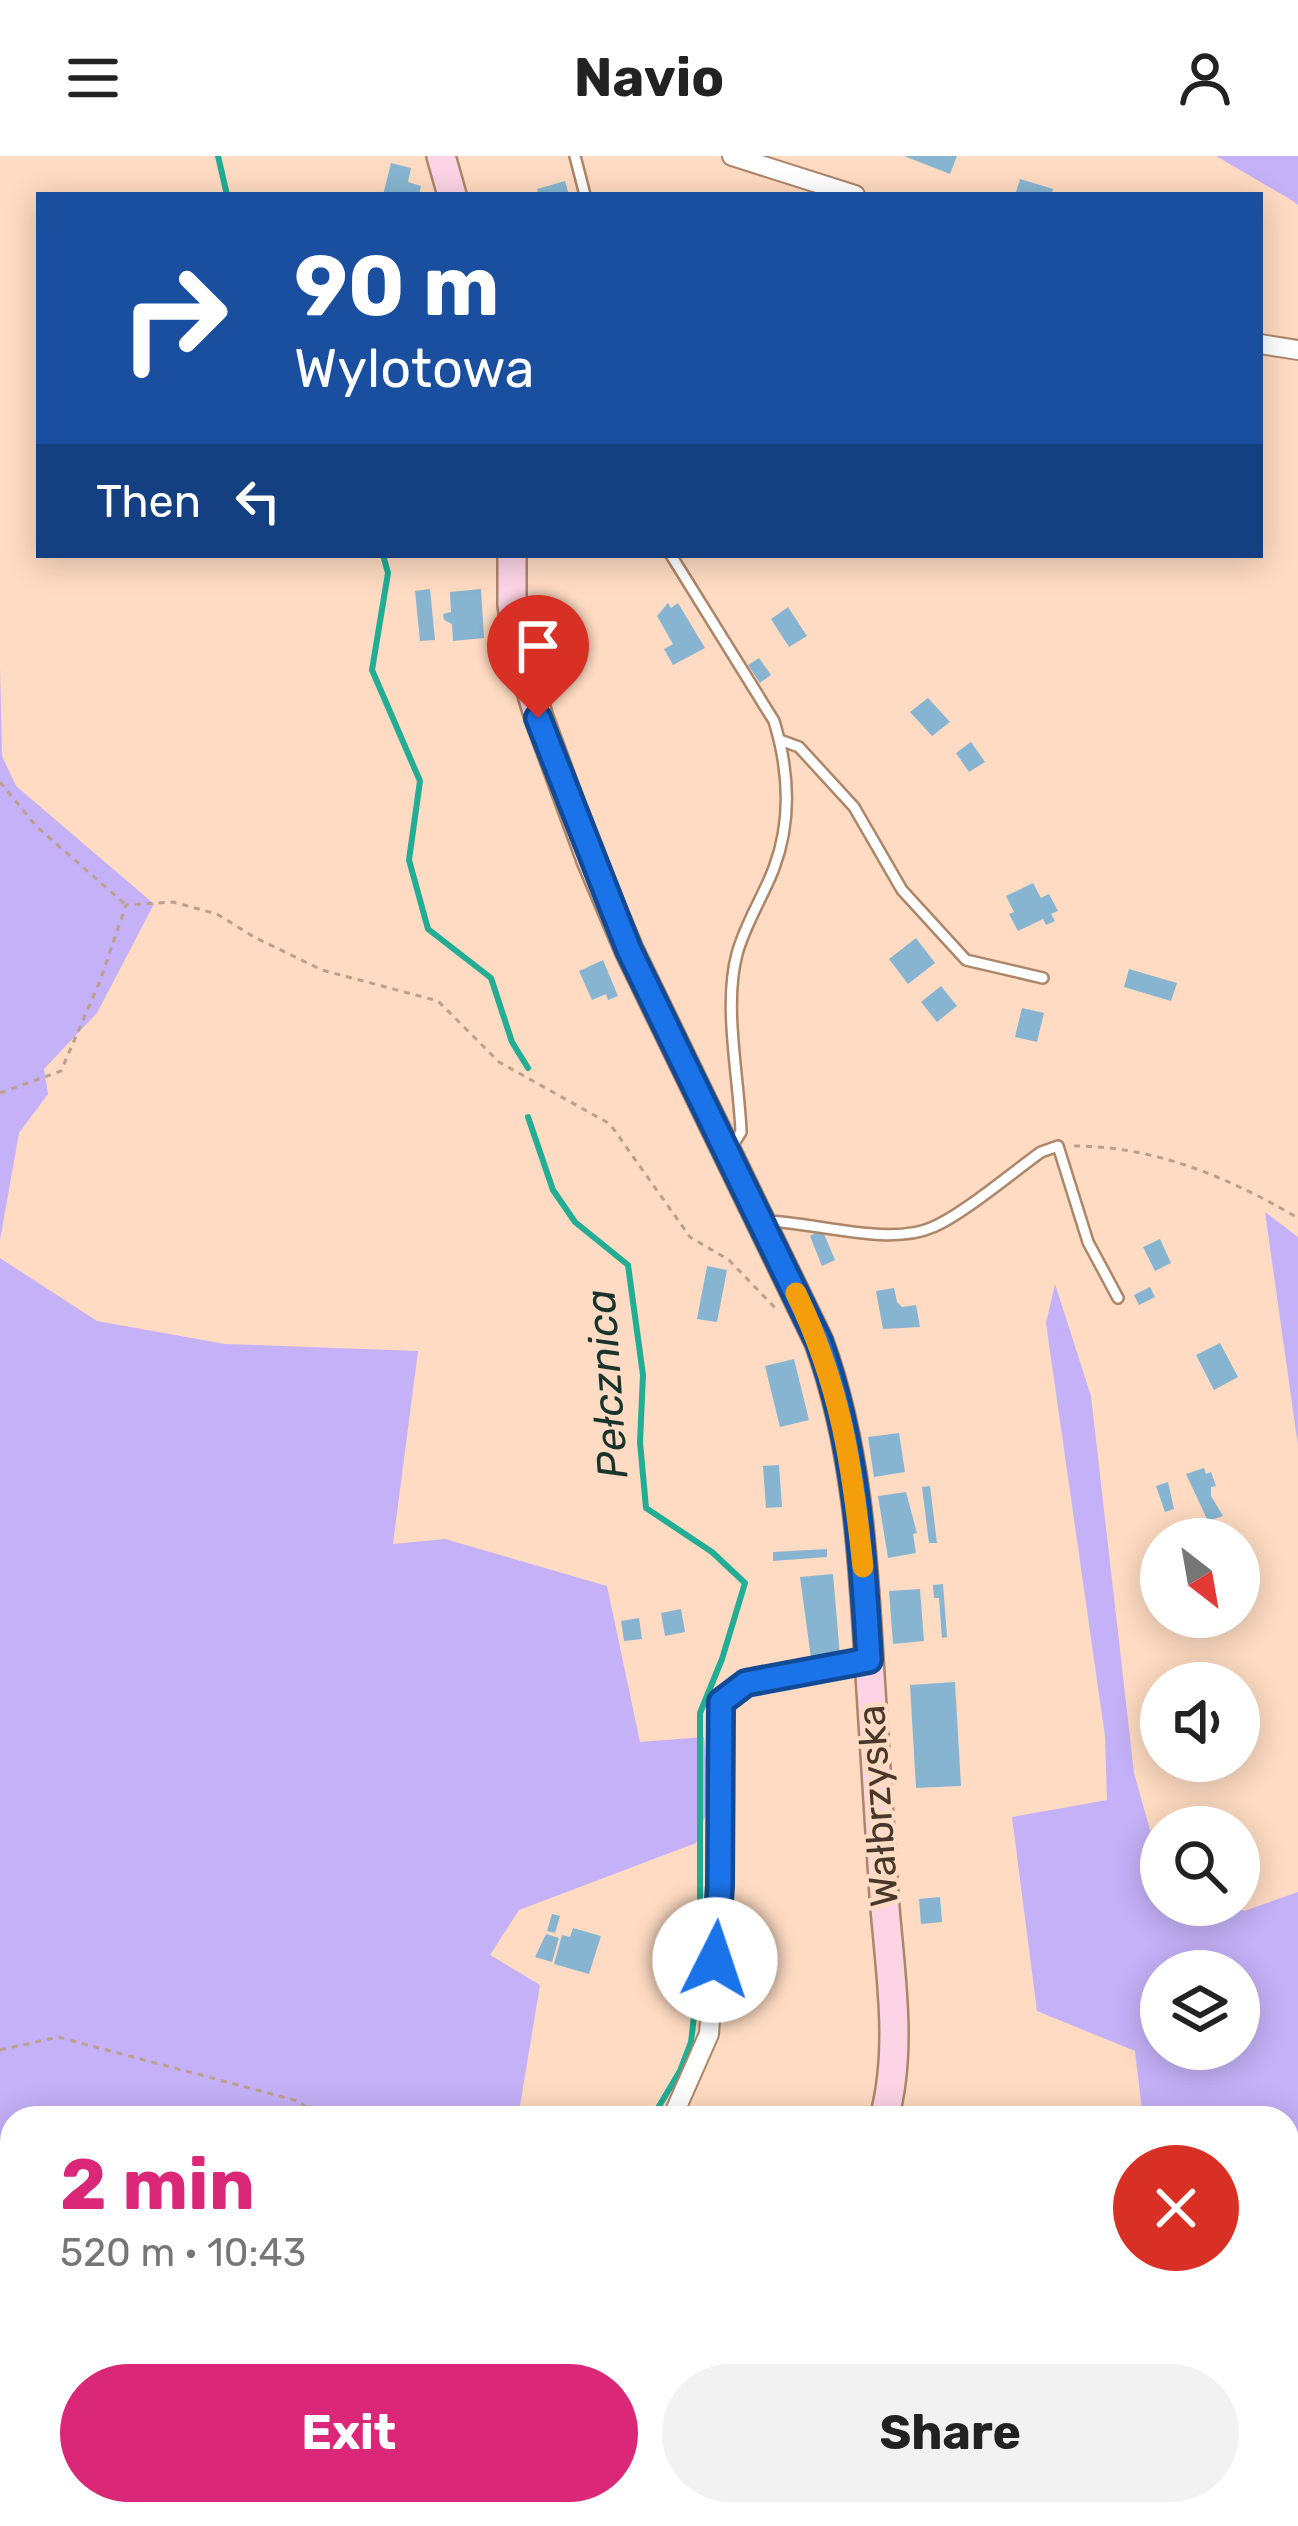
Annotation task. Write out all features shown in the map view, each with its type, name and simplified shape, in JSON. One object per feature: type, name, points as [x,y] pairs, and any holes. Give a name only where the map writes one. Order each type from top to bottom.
[{"type":"main road","points":[[441,156],[451,192]]},
{"type":"main road","name":"Wałbrzyska","points":[[512,558],[514,629],[559,776],[629,950],[819,1342],[838,1397],[855,1490],[869,1660],[890,1974],[886,2106]]},
{"type":"street","points":[[732,156],[846,192]]},
{"type":"street","points":[[1263,344],[1298,350]]},
{"type":"street","points":[[677,2106],[709,2034],[720,1886],[721,1702],[746,1683],[869,1660]]},
{"type":"lane","points":[[577,158],[584,192]]},
{"type":"lane","points":[[673,558],[774,721],[789,812],[775,865],[736,955],[733,992],[741,1132],[728,1153]]},
{"type":"lane","points":[[780,740],[799,747],[854,807],[902,890],[966,960],[1043,978]]},
{"type":"lane","points":[[761,1221],[805,1222],[869,1233],[933,1228],[1041,1152],[1058,1146],[1088,1242],[1118,1298]]},
{"type":"path","points":[[0,782],[36,826],[126,905],[173,902],[218,914],[254,938],[322,970],[438,1000],[500,1062],[610,1124],[691,1237],[728,1260],[783,1317]]},
{"type":"path","points":[[0,1093],[61,1070],[100,981],[126,905]]},
{"type":"path","points":[[1058,1146],[1093,1146],[1176,1161],[1250,1190],[1298,1218]]},
{"type":"path","points":[[0,2050],[58,2037],[304,2106]]},
{"type":"shaded area","points":[[1216,156],[1298,156],[1298,205],[1293,201]]},
{"type":"shaded area","points":[[0,665],[2,756],[16,786],[154,904],[97,1013],[44,1069],[48,1094],[19,1133],[0,1240]]},
{"type":"shaded area","points":[[1265,1212],[1298,1237],[1298,1446]]},
{"type":"shaded area","points":[[0,1258],[97,1321],[225,1344],[418,1351],[393,1544],[445,1539],[607,1586],[640,1742],[704,1737],[710,1802],[696,1843],[519,1910],[490,1955],[540,1985],[520,2106],[0,2106]]},
{"type":"shaded area","points":[[1055,1284],[1091,1396],[1134,1773],[1143,1806],[1140,1926],[1260,1926],[1260,1905],[1298,1892],[1298,2106],[1142,2106],[1135,2051],[1037,2011],[1012,1817],[1107,1800],[1105,1736],[1046,1323]]},
{"type":"building","points":[[904,156],[957,156],[950,174]]},
{"type":"building","points":[[391,163],[411,168],[408,182],[421,186],[420,192],[384,192]]},
{"type":"building","points":[[1020,179],[1053,189],[1052,192],[1016,192]]},
{"type":"building","points":[[565,181],[568,192],[538,192]]},
{"type":"building","points":[[430,589],[435,640],[420,641],[415,591]]},
{"type":"building","points":[[481,589],[484,638],[453,641],[452,624],[443,614],[451,612],[450,592]]},
{"type":"building","points":[[668,603],[671,608],[678,603],[705,648],[673,665],[664,649],[673,644],[657,616]]},
{"type":"building","points":[[788,607],[807,636],[789,647],[771,619]]},
{"type":"building","points":[[566,632],[569,644],[559,648],[555,634]]},
{"type":"building","points":[[759,658],[771,675],[760,683],[748,665]]},
{"type":"building","points":[[928,698],[950,722],[932,736],[910,712]]},
{"type":"building","points":[[971,742],[985,762],[969,772],[956,753]]},
{"type":"building","points":[[1033,883],[1041,898],[1049,894],[1058,911],[1051,914],[1055,921],[1046,925],[1043,919],[1018,931],[1006,896]]},
{"type":"building","points":[[916,938],[935,963],[908,984],[889,959]]},
{"type":"building","points":[[603,960],[618,996],[608,1000],[606,994],[592,1000],[579,971]]},
{"type":"building","points":[[1129,969],[1177,983],[1171,1001],[1124,987]]},
{"type":"building","points":[[941,986],[957,1006],[937,1022],[921,1002]]},
{"type":"building","points":[[1022,1008],[1044,1013],[1037,1042],[1015,1037]]},
{"type":"building","points":[[824,1234],[835,1260],[822,1266],[810,1236]]},
{"type":"building","points":[[1160,1239],[1171,1263],[1155,1271],[1143,1247]]},
{"type":"building","points":[[707,1266],[727,1270],[717,1322],[697,1319]]},
{"type":"building","points":[[1150,1287],[1155,1297],[1139,1305],[1134,1295]]},
{"type":"building","points":[[894,1288],[902,1307],[916,1305],[920,1327],[883,1329],[876,1291]]},
{"type":"building","points":[[1220,1343],[1238,1377],[1214,1390],[1196,1355]]},
{"type":"building","points":[[794,1359],[809,1420],[780,1427],[765,1366]]},
{"type":"building","points":[[899,1433],[905,1472],[874,1477],[868,1437]]},
{"type":"building","points":[[779,1465],[782,1507],[766,1508],[763,1466]]},
{"type":"building","points":[[1204,1468],[1206,1474],[1211,1472],[1216,1486],[1211,1487],[1211,1496],[1223,1516],[1207,1518],[1186,1474]]},
{"type":"building","points":[[1168,1482],[1174,1509],[1165,1512],[1156,1486]]},
{"type":"building","points":[[930,1486],[937,1543],[929,1543],[922,1487]]},
{"type":"building","points":[[906,1492],[917,1533],[913,1534],[916,1553],[888,1558],[878,1496]]},
{"type":"building","points":[[827,1549],[827,1557],[773,1561],[773,1552]]},
{"type":"building","points":[[833,1574],[840,1656],[811,1658],[800,1577]]},
{"type":"building","points":[[943,1584],[947,1637],[942,1638],[939,1598],[934,1598],[933,1585]]},
{"type":"building","points":[[920,1589],[924,1641],[893,1644],[889,1591]]},
{"type":"building","points":[[681,1609],[685,1632],[665,1636],[661,1613]]},
{"type":"building","points":[[639,1618],[642,1639],[624,1641],[621,1621]]},
{"type":"building","points":[[955,1682],[961,1786],[916,1788],[910,1685]]},
{"type":"building","points":[[940,1897],[942,1922],[921,1924],[919,1899]]},
{"type":"building","points":[[552,1914],[560,1916],[555,1933],[547,1931]]},
{"type":"building","points":[[573,1928],[601,1936],[589,1974],[554,1964],[562,1935],[570,1937]]},
{"type":"building","points":[[546,1934],[559,1938],[552,1962],[535,1957]]},
{"type":"waterway","name":"Pełcznica","points":[[218,156],[226,192]]},
{"type":"waterway","name":"Pełcznica","points":[[384,558],[388,573],[372,670],[420,781],[409,860],[428,929],[491,978],[512,1042],[528,1068]]},
{"type":"waterway","name":"Pełcznica","points":[[528,1117],[553,1190],[575,1222],[628,1265],[643,1375],[640,1442],[646,1508],[712,1552],[745,1583],[700,1713],[700,1965],[691,2042],[659,2106]]},
{"type":"slow traffic","points":[[796,1293],[838,1397],[863,1567]]},
{"type":"route","points":[[538,718],[629,950],[819,1342],[838,1397],[855,1490],[869,1660],[746,1683],[721,1702],[715,1960]]}]
